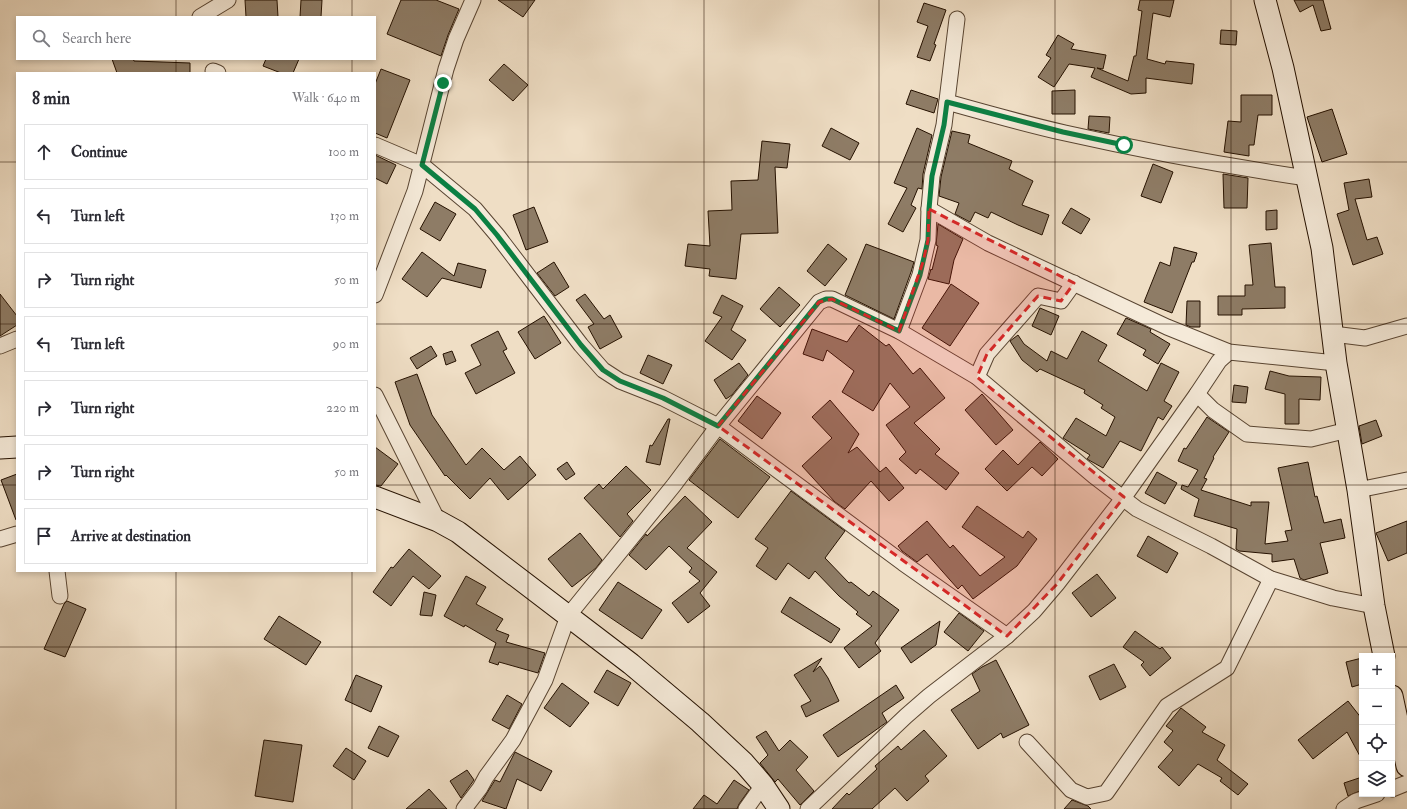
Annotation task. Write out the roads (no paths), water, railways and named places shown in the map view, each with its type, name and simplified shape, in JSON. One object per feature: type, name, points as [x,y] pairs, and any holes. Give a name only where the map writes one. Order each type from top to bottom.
[{"type":"main road","points":[[1265,0],[1283,68],[1322,248],[1336,363],[1358,490],[1374,606],[1383,653]]},
{"type":"main road","points":[[0,448],[16,447]]},
{"type":"main road","points":[[376,497],[438,521],[458,532],[631,664],[700,722],[744,763],[763,784],[780,809]]},
{"type":"main road","points":[[1395,710],[1407,766]]},
{"type":"street","points":[[202,16],[228,0]]},
{"type":"street","points":[[376,292],[415,191],[446,69],[456,39],[473,0]]},
{"type":"street","points":[[899,331],[924,262],[928,240],[932,176],[944,125],[957,19]]},
{"type":"street","points":[[947,102],[1063,132],[1162,154],[1307,178]]},
{"type":"street","points":[[376,145],[422,165],[475,209],[497,235],[581,345],[603,370],[620,381],[663,398],[718,426],[903,563],[1007,636]]},
{"type":"street","points":[[929,209],[988,243],[1167,327],[1229,352],[1336,363]]},
{"type":"street","points":[[977,377],[987,354],[1038,296],[1062,301],[1074,283]]},
{"type":"street","points":[[464,809],[513,740],[545,680],[568,616],[674,485],[718,426],[819,302],[826,299],[832,299],[899,331],[977,377],[1094,476],[1124,497],[1137,509],[1211,546],[1271,579],[1333,598],[1374,606]]},
{"type":"street","points":[[1333,334],[1365,338],[1407,326]]},
{"type":"street","points":[[0,346],[16,339]]},
{"type":"street","points":[[808,809],[906,716],[929,696],[1007,636],[1034,611],[1057,584],[1124,497],[1219,361],[1229,352]]},
{"type":"street","points":[[1197,394],[1213,410],[1247,434],[1310,440],[1348,430]]},
{"type":"street","points":[[376,400],[438,521]]},
{"type":"street","points":[[1358,490],[1407,480]]},
{"type":"street","points":[[0,540],[16,534]]},
{"type":"street","points":[[57,572],[60,596]]},
{"type":"street","points":[[1027,742],[1071,790],[1087,797],[1106,793],[1167,706],[1228,668],[1271,579]]},
{"type":"street","points":[[1395,788],[1407,783]]},
{"type":"street","points":[[746,809],[763,784]]},
{"type":"street","points":[[1344,809],[1356,801],[1368,797]]}]
